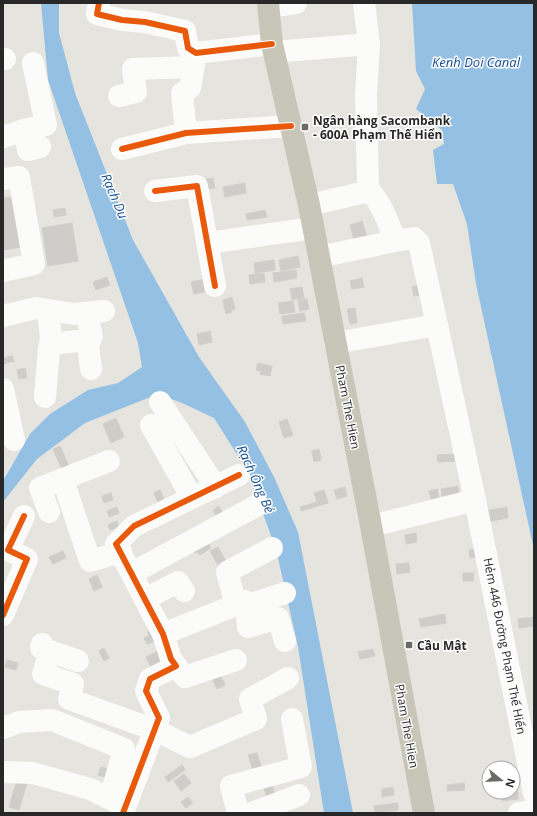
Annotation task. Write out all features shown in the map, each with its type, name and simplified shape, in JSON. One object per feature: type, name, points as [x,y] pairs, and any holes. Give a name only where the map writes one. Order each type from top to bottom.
[{"type":"main road","name":"Pham The Hien","points":[[268,5],[273,48],[309,205],[424,813]]},
{"type":"street","points":[[99,3],[97,14],[122,20],[145,22],[185,31],[188,48],[194,60],[190,88],[182,93],[186,133]]},
{"type":"street","points":[[268,5],[296,3]]},
{"type":"street","points":[[319,257],[395,241],[388,220],[379,202],[368,187],[366,96],[369,44],[364,3]]},
{"type":"street","points":[[119,96],[136,92],[133,69],[273,48],[369,44]]},
{"type":"street","points":[[3,137],[46,125],[33,63]]},
{"type":"street","points":[[122,149],[186,133],[291,126]]},
{"type":"street","points":[[24,130],[28,150],[40,148]]},
{"type":"street","points":[[3,179],[20,177],[34,264],[3,271]]},
{"type":"street","points":[[154,191],[197,186],[216,286]]},
{"type":"street","points":[[309,205],[370,191]]},
{"type":"street","points":[[208,243],[313,228]]},
{"type":"street","name":"Hẻm 446 Đường Phạm Thế Hiển","points":[[395,241],[414,238],[419,243],[475,500],[534,793]]},
{"type":"street","points":[[3,316],[36,308],[74,314],[95,312],[92,336],[88,345],[91,369]]},
{"type":"street","points":[[45,397],[51,338],[48,310]]},
{"type":"street","points":[[336,343],[437,325]]},
{"type":"street","points":[[50,344],[79,341]]},
{"type":"street","points":[[3,389],[14,440]]},
{"type":"street","points":[[160,402],[216,487]]},
{"type":"street","points":[[151,425],[192,498]]},
{"type":"street","points":[[49,512],[40,488],[109,461]]},
{"type":"street","points":[[236,660],[185,677],[171,659],[163,634],[116,544],[134,526],[239,475]]},
{"type":"street","points":[[63,480],[90,562],[121,552]]},
{"type":"street","points":[[370,526],[475,500]]},
{"type":"street","points":[[132,573],[258,505]]},
{"type":"street","points":[[3,615],[27,559],[8,550],[24,516]]},
{"type":"street","points":[[272,548],[227,572],[248,627],[278,618],[285,641]]},
{"type":"street","points":[[145,599],[178,582],[184,591]]},
{"type":"street","points":[[163,634],[241,606],[285,594]]},
{"type":"street","points":[[78,661],[46,647],[43,674],[73,684],[69,699],[155,730],[190,747],[256,719],[250,699],[288,678]]},
{"type":"street","points":[[124,808],[159,718],[146,691],[150,679],[176,666]]},
{"type":"street","points":[[238,813],[231,786],[301,767],[292,719]]},
{"type":"street","points":[[3,728],[19,722],[52,720],[124,749],[124,808]]},
{"type":"street","points":[[3,772],[33,773],[90,789],[124,808]]},
{"type":"street","points":[[252,813],[298,795]]},
{"type":"street","points":[[519,813],[534,811]]},
{"type":"water","points":[[41,3],[59,3],[59,33],[75,93],[133,240],[199,357],[245,422],[274,477],[298,532],[353,813],[324,813],[298,647],[276,549],[245,467],[214,418],[158,394],[85,423],[37,459],[3,502],[3,481],[30,434],[50,414],[88,390],[118,383],[142,367],[138,343],[48,80]]},
{"type":"water","name":"Kenh Doi Canal","points":[[412,3],[534,3],[534,550],[476,284],[467,224],[453,184],[437,184],[433,150],[444,144],[442,130],[416,109],[425,89],[416,71]]},
{"type":"building","points":[[213,178],[215,188],[209,189],[206,179]]},
{"type":"building","points":[[245,183],[246,193],[225,197],[223,187]]},
{"type":"building","points":[[14,197],[22,247],[3,250],[3,198]]},
{"type":"building","points":[[65,208],[66,215],[54,217],[53,210]]},
{"type":"building","points":[[265,210],[267,217],[247,220],[246,214]]},
{"type":"building","points":[[362,221],[367,237],[355,243],[350,225]]},
{"type":"building","points":[[72,223],[78,261],[48,266],[42,228]]},
{"type":"building","points":[[298,256],[300,267],[281,271],[279,260]]},
{"type":"building","points":[[274,260],[275,270],[255,273],[254,263]]},
{"type":"building","points":[[296,270],[297,278],[274,282],[273,273]]},
{"type":"building","points":[[264,273],[265,282],[250,284],[249,275]]},
{"type":"building","points":[[107,277],[110,285],[96,290],[93,282]]},
{"type":"building","points":[[362,278],[364,287],[352,289],[350,281]]},
{"type":"building","points":[[206,279],[209,291],[194,294],[191,282]]},
{"type":"building","points":[[423,284],[425,294],[414,296],[412,287]]},
{"type":"building","points":[[302,287],[304,298],[292,300],[290,289]]},
{"type":"building","points":[[232,297],[235,309],[226,314],[223,300]]},
{"type":"building","points":[[307,299],[309,309],[300,311],[298,300]]},
{"type":"building","points":[[293,301],[295,312],[280,314],[278,303]]},
{"type":"building","points":[[355,308],[357,323],[350,324],[347,309]]},
{"type":"building","points":[[304,313],[306,321],[283,324],[282,316]]},
{"type":"building","points":[[210,331],[212,342],[199,345],[197,334]]},
{"type":"building","points":[[12,356],[14,361],[3,364],[3,358]]},
{"type":"building","points":[[258,363],[272,366],[270,376],[260,374],[261,371],[256,370]]},
{"type":"building","points":[[25,368],[27,378],[19,379],[17,370]]},
{"type":"building","points":[[116,418],[124,437],[111,443],[103,424]]},
{"type":"building","points":[[287,419],[293,435],[284,438],[279,422]]},
{"type":"building","points":[[60,446],[71,471],[64,474],[53,449]]},
{"type":"building","points":[[319,449],[321,460],[314,462],[312,451]]},
{"type":"building","points":[[459,454],[459,461],[438,462],[437,455]]},
{"type":"building","points":[[458,486],[459,493],[443,503],[441,489]]},
{"type":"building","points":[[345,487],[347,496],[337,499],[334,490]]},
{"type":"building","points":[[437,489],[440,502],[432,504],[429,491]]},
{"type":"building","points":[[160,490],[164,500],[158,502],[154,493]]},
{"type":"building","points":[[324,490],[328,503],[301,511],[300,507],[317,502],[314,493]]},
{"type":"building","points":[[111,493],[113,500],[104,503],[102,496]]},
{"type":"building","points":[[219,506],[225,518],[219,521],[213,510]]},
{"type":"building","points":[[117,507],[119,513],[109,517],[107,511]]},
{"type":"building","points":[[507,507],[508,518],[486,522],[484,511]]},
{"type":"building","points":[[117,521],[119,527],[110,530],[108,525]]},
{"type":"building","points":[[416,533],[417,542],[406,544],[405,535]]},
{"type":"building","points":[[204,536],[211,548],[200,555],[198,552],[195,553],[190,545]]},
{"type":"building","points":[[218,547],[227,563],[219,567],[210,551]]},
{"type":"building","points":[[477,548],[478,557],[470,558],[469,550]]},
{"type":"building","points":[[63,551],[66,558],[53,564],[49,557]]},
{"type":"building","points":[[409,563],[410,572],[397,574],[396,564]]},
{"type":"building","points":[[463,573],[474,573],[473,581],[463,581]]},
{"type":"building","points":[[97,575],[102,587],[94,591],[89,579]]},
{"type":"building","points":[[445,614],[446,623],[421,627],[419,619]]},
{"type":"building","points":[[534,617],[534,626],[519,628],[518,619]]},
{"type":"building","points":[[158,628],[161,639],[147,644],[144,638],[149,636],[148,631]]},
{"type":"building","points":[[104,648],[109,658],[104,661],[99,651]]},
{"type":"building","points":[[162,649],[166,659],[151,667],[146,657]]},
{"type":"building","points":[[373,649],[375,656],[360,659],[358,652]]},
{"type":"building","points":[[7,660],[18,663],[16,670],[5,667]]},
{"type":"building","points":[[218,670],[225,685],[217,689],[210,674]]},
{"type":"building","points":[[257,753],[262,770],[254,773],[248,755]]},
{"type":"building","points":[[182,765],[185,770],[168,782],[165,777]]},
{"type":"building","points":[[101,767],[108,769],[105,777],[98,775]]},
{"type":"building","points":[[184,774],[191,783],[181,791],[174,781]]},
{"type":"building","points":[[270,778],[275,795],[267,798],[262,781]]},
{"type":"building","points":[[17,780],[27,783],[19,810],[9,807]]},
{"type":"building","points":[[464,783],[465,790],[447,791],[447,785]]},
{"type":"building","points":[[393,787],[394,795],[382,797],[382,789]]},
{"type":"building","points":[[188,797],[193,803],[186,808],[181,802]]},
{"type":"building","points":[[398,803],[398,810],[375,813],[374,806]]},
{"type":"cycle path","points":[[99,3],[97,14],[122,20],[145,22],[185,31],[188,48],[196,53],[272,44]]},
{"type":"cycle path","points":[[122,149],[186,133],[291,126]]},
{"type":"cycle path","points":[[155,191],[197,186],[215,286]]},
{"type":"cycle path","points":[[123,813],[159,718],[146,691],[150,679],[176,666],[171,659],[163,634],[116,544],[134,526],[239,475]]},
{"type":"cycle path","points":[[3,615],[27,559],[8,550],[24,516]]},
{"type":"place","name":"Ngân hàng Sacombank - 600A Phạm Thế Hiển","points":[[305,127]]},
{"type":"place","name":"Cầu Mật","points":[[409,645]]},
{"type":"water label","name":"Rạch Du","points":[[115,196]]},
{"type":"water label","name":"Rạch Ông Bé","points":[[256,479]]}]
